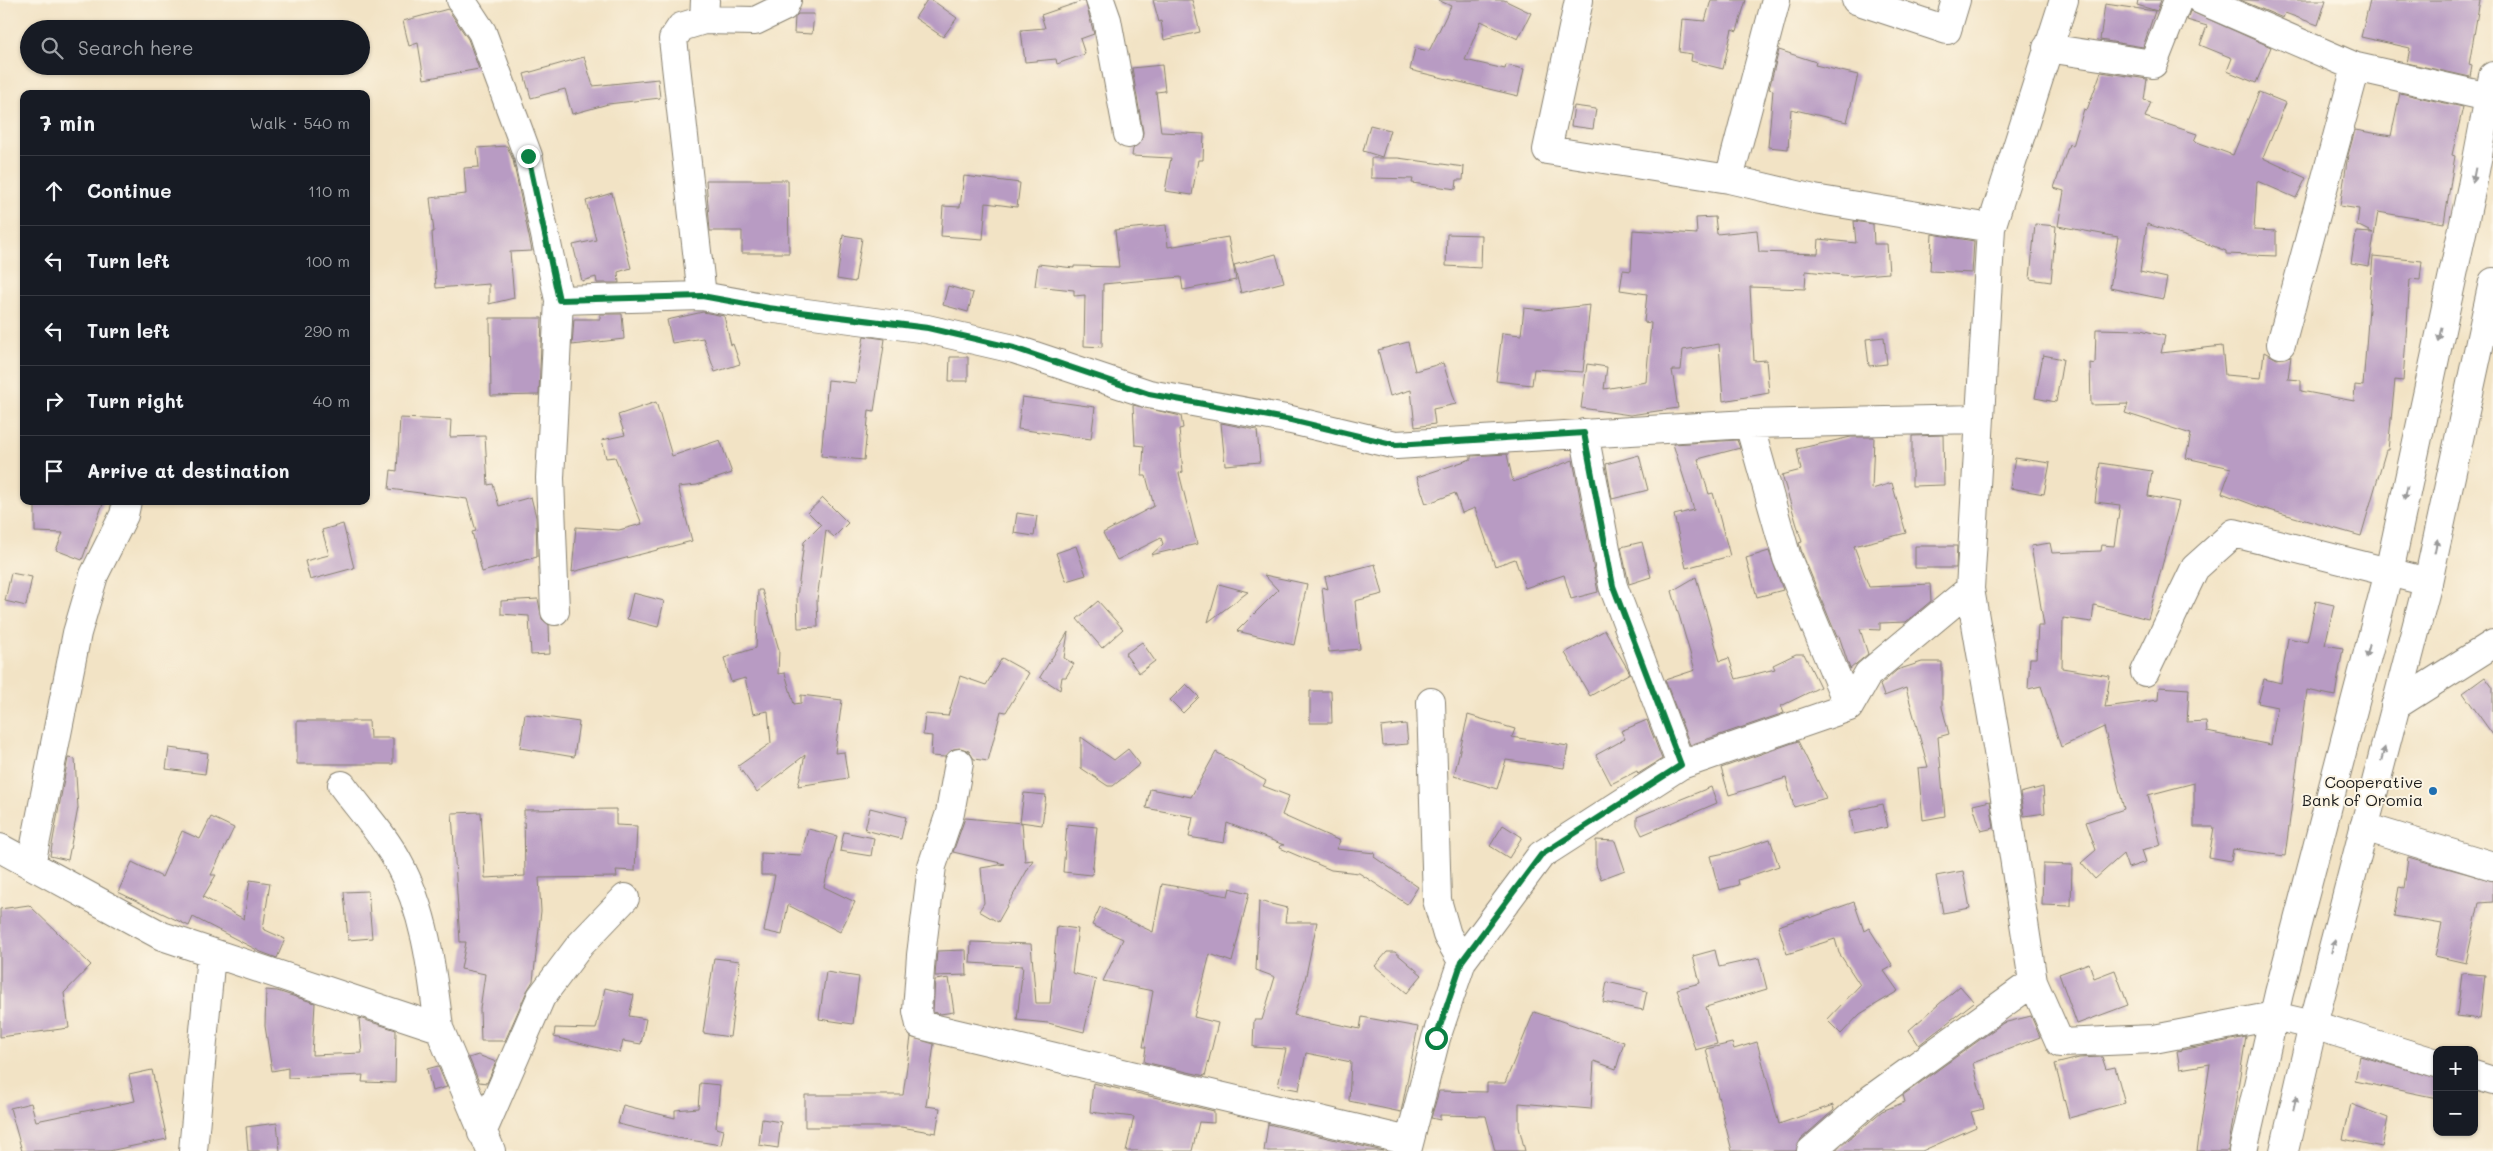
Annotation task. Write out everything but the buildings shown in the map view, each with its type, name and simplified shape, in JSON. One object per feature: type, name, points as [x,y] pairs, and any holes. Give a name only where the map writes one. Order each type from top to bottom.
[{"type":"main road","points":[[461,0],[482,32],[528,156],[559,300],[550,478],[555,611]]},
{"type":"main road","points":[[702,296],[673,39],[681,27],[705,10],[755,21],[784,7],[787,0]]},
{"type":"main road","points":[[1100,0],[1107,20],[1128,134]]},
{"type":"main road","points":[[1579,0],[1547,150],[1729,179],[1814,199],[1991,228]]},
{"type":"main road","points":[[1729,179],[1776,0]]},
{"type":"main road","points":[[1856,0],[1947,30],[1956,0]]},
{"type":"main road","points":[[2064,0],[2047,48],[1991,228],[1978,419],[1970,589],[2033,982],[2060,1043],[2154,1039],[2274,1016],[2313,1025],[2433,1063]]},
{"type":"main road","points":[[2047,48],[2153,64],[2178,0]]},
{"type":"main road","points":[[2201,0],[2356,67],[2492,90],[2389,572],[2324,814],[2243,1151]]},
{"type":"main road","points":[[2281,344],[2356,67]]},
{"type":"main road","points":[[2284,1151],[2313,1025],[2428,582],[2493,282]]},
{"type":"main road","points":[[559,300],[702,296],[768,308],[928,328],[1014,348],[1149,394],[1291,420],[1396,445],[1749,424],[1978,419]]},
{"type":"main road","points":[[1749,424],[1787,558],[1849,707]]},
{"type":"main road","points":[[1584,433],[1613,586],[1681,765]]},
{"type":"main road","points":[[31,865],[77,634],[94,575],[124,516],[126,505]]},
{"type":"main road","points":[[2145,672],[2195,568],[2234,533],[2428,582]]},
{"type":"main road","points":[[959,762],[950,813],[932,866],[921,955],[917,1011],[920,1024],[1408,1146],[1436,1038],[1462,961],[1541,855],[1681,765],[1849,707],[1868,674],[1970,589]]},
{"type":"main road","points":[[2395,706],[2493,644]]},
{"type":"main road","points":[[1431,702],[1437,900],[1447,935],[1462,961]]},
{"type":"main road","points":[[342,785],[398,860],[414,894],[431,958],[439,1028],[487,1142]]},
{"type":"main road","points":[[2364,827],[2493,866]]},
{"type":"main road","points":[[0,848],[162,936],[211,954],[439,1028]]},
{"type":"main road","points":[[487,1142],[541,997],[580,946],[625,898]]},
{"type":"main road","points":[[193,1151],[211,954]]},
{"type":"main road","points":[[1810,1151],[1870,1099],[2033,982]]},
{"type":"main road","points":[[2478,1076],[2493,1081]]},
{"type":"place","name":"Cooperative Bank of Oromia","points":[[2433,791]]},
{"type":"route","points":[[528,156],[559,300],[702,296],[768,308],[928,328],[1014,348],[1149,394],[1291,420],[1396,445],[1584,433],[1613,586],[1681,765],[1541,855],[1462,961],[1436,1038]]}]
